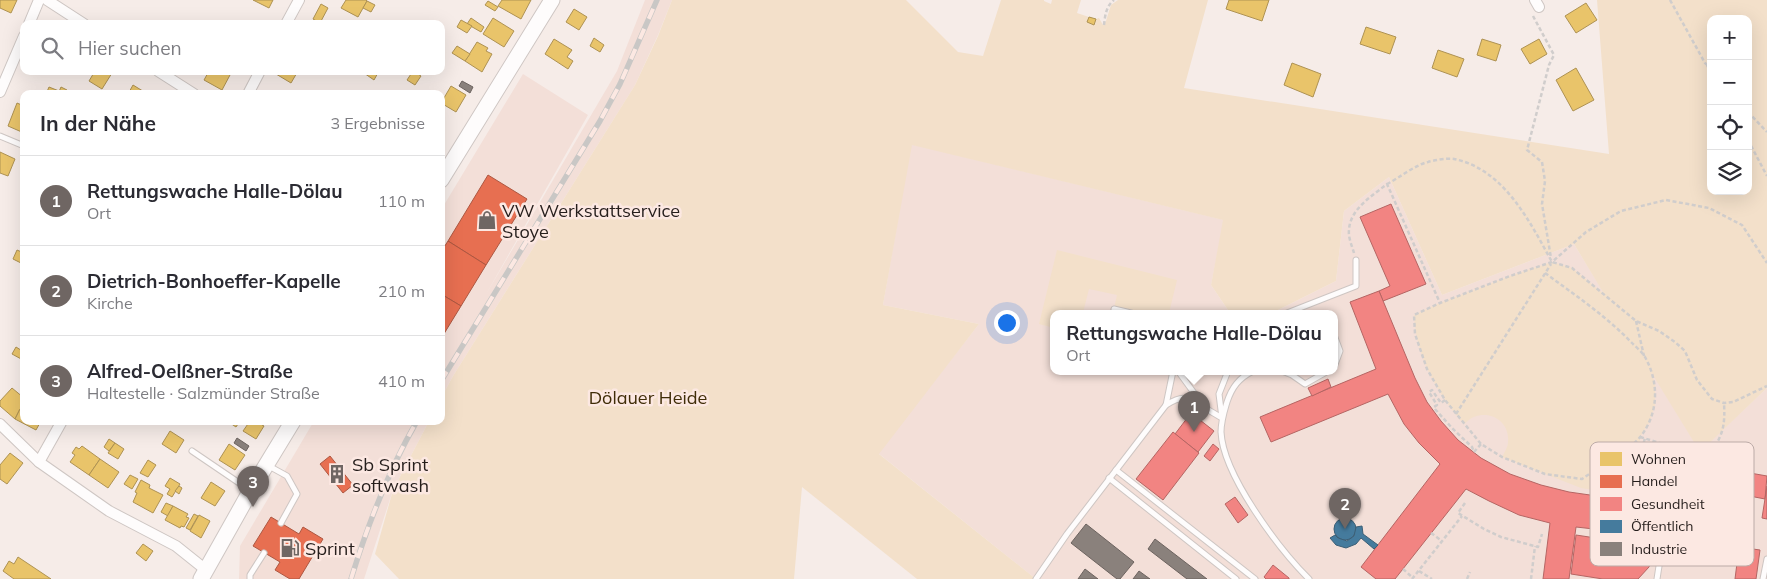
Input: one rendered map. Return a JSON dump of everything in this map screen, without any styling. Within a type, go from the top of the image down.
[{"type":"main road","points":[[445,174],[552,0]]},
{"type":"main road","points":[[207,576],[251,490],[291,425]]},
{"type":"street","points":[[31,20],[39,0]]},
{"type":"street","points":[[47,0],[78,20]]},
{"type":"street","points":[[288,20],[300,0]]},
{"type":"street","points":[[0,92],[4,71],[20,43]]},
{"type":"street","points":[[164,75],[188,90]]},
{"type":"street","points":[[250,90],[258,75]]},
{"type":"street","points":[[0,424],[40,462],[109,511],[176,546],[207,576]]},
{"type":"street","points":[[40,462],[60,425]]},
{"type":"lane","points":[[0,136],[20,144]]},
{"type":"lane","points":[[1295,310],[1356,286],[1356,260]]},
{"type":"lane","points":[[1114,309],[1118,310]]},
{"type":"lane","points":[[1166,405],[1172,375]]},
{"type":"lane","points":[[1181,375],[1205,408]]},
{"type":"lane","points":[[1226,375],[1218,394],[1222,418],[1222,441],[1237,479],[1279,544],[1309,579]]},
{"type":"lane","points":[[1222,418],[1230,394],[1236,383],[1245,375]]},
{"type":"lane","points":[[1292,375],[1304,384],[1321,375]]},
{"type":"lane","points":[[1036,579],[1067,534],[1166,405],[1185,397],[1222,418]]},
{"type":"lane","points":[[192,451],[251,490]]},
{"type":"lane","points":[[267,465],[287,476],[297,494],[281,523]]},
{"type":"lane","points":[[1116,470],[1254,578]]},
{"type":"lane","points":[[1109,478],[1236,579]]},
{"type":"lane","points":[[250,579],[250,575],[264,553]]},
{"type":"lane","points":[[1763,579],[1767,559]]},
{"type":"lane","points":[[1657,579],[1659,566]]},
{"type":"path","points":[[1104,25],[1107,8],[1114,0]]},
{"type":"path","points":[[1670,0],[1707,66]]},
{"type":"path","points":[[1537,4],[1531,12],[1554,55],[1547,74],[1527,150],[1542,162],[1545,181],[1542,204],[1552,262]]},
{"type":"path","points":[[1752,116],[1767,132]]},
{"type":"path","points":[[1752,148],[1767,176]]},
{"type":"path","points":[[1356,260],[1348,230],[1352,217],[1362,204],[1387,184],[1426,162],[1453,159],[1481,169],[1504,188],[1530,222],[1552,262]]},
{"type":"path","points":[[1387,184],[1440,303]]},
{"type":"path","points":[[1456,414],[1552,262],[1586,232],[1620,211],[1666,200],[1709,208],[1742,225],[1767,263]]},
{"type":"path","points":[[1590,473],[1582,478],[1545,474],[1502,457],[1481,444],[1445,400],[1427,369],[1415,334],[1414,316],[1440,303],[1552,262],[1572,268],[1636,321],[1659,331],[1675,342],[1685,352],[1697,380],[1712,400],[1724,403],[1732,402],[1767,386]]},
{"type":"path","points":[[1545,273],[1621,331],[1644,356]]},
{"type":"path","points":[[1634,442],[1649,423],[1655,405],[1655,383],[1644,356],[1636,321]]},
{"type":"path","points":[[1445,400],[1441,403],[1432,390],[1429,392],[1437,405],[1434,406],[1436,409],[1472,447],[1474,452],[1481,444]]},
{"type":"path","points":[[1718,442],[1725,421],[1724,403]]},
{"type":"path","points":[[1640,437],[1658,442]]},
{"type":"path","points":[[1643,442],[1644,438]]},
{"type":"path","points":[[1465,503],[1458,513],[1484,530],[1501,537],[1538,547],[1542,534]]},
{"type":"path","points":[[1403,569],[1413,578],[1462,516]]},
{"type":"path","points":[[1431,533],[1442,541]]},
{"type":"path","points":[[1531,579],[1535,546]]},
{"type":"path","points":[[1419,571],[1432,579]]},
{"type":"path","points":[[1467,579],[1470,572]]},
{"type":"shaded area","points":[[645,0],[672,0],[635,85],[445,391],[445,203],[523,74],[588,115],[485,296],[617,71]]},
{"type":"shaded area","points":[[911,144],[1224,220],[1211,285],[1228,310],[1050,310],[1050,375],[1338,375],[1338,310],[1278,310],[1336,281],[1344,211],[1389,177],[1442,295],[1574,244],[1695,442],[1590,442],[1590,566],[1754,566],[1754,442],[1710,442],[1767,388],[1767,579],[1036,579],[878,453],[979,324],[883,305]]},
{"type":"shaded area","points":[[312,425],[427,425],[393,490],[364,579],[239,579],[240,546]]},
{"type":"green space","name":"Dölauer Heide","points":[[672,0],[906,0],[958,52],[983,56],[1001,0],[1044,0],[1051,4],[1052,0],[1081,0],[1077,13],[1089,17],[1087,22],[1094,25],[1096,19],[1099,18],[1103,25],[1111,5],[1118,0],[1208,0],[1184,88],[1609,154],[1597,0],[1767,0],[1767,388],[1710,442],[1694,442],[1651,372],[1655,383],[1655,405],[1649,423],[1640,437],[1640,442],[1590,442],[1590,489],[1581,488],[1502,457],[1507,446],[1508,435],[1503,424],[1493,417],[1481,415],[1464,424],[1445,400],[1430,374],[1419,345],[1414,315],[1510,276],[1552,262],[1572,268],[1604,294],[1574,244],[1442,295],[1389,177],[1344,211],[1336,281],[1278,310],[1228,310],[1211,285],[1223,220],[912,145],[883,305],[979,324],[879,454],[1036,579],[917,579],[802,487],[794,579],[399,579],[375,554],[393,490],[427,425],[445,425],[445,391],[635,85],[658,36]]},
{"type":"green space","points":[[1057,250],[1177,280],[1170,310],[1114,310],[1117,295],[1089,289],[1084,310],[1050,310],[1050,327],[1039,324]]},
{"type":"building: Wohnen","points":[[0,0],[17,0],[11,13],[0,8]]},
{"type":"building: Wohnen","points":[[253,0],[273,0],[269,8]]},
{"type":"building: Wohnen","points":[[346,0],[367,1],[358,17],[341,8]]},
{"type":"building: Wohnen","points":[[502,0],[531,0],[521,19],[498,6]]},
{"type":"building: Wohnen","points":[[1229,0],[1269,0],[1262,21],[1226,9]]},
{"type":"building: Wohnen","points":[[367,1],[375,5],[371,12],[363,8]]},
{"type":"building: Wohnen","points":[[488,1],[498,7],[495,11],[485,5]]},
{"type":"building: Wohnen","points":[[1586,3],[1597,20],[1576,33],[1565,16]]},
{"type":"building: Wohnen","points":[[321,4],[328,8],[322,20],[313,19]]},
{"type":"building: Wohnen","points":[[574,9],[587,17],[579,30],[566,22]]},
{"type":"building: Wohnen","points":[[1089,17],[1096,19],[1094,25],[1087,22]]},
{"type":"building: Wohnen","points":[[471,18],[484,27],[481,32],[467,24]]},
{"type":"building: Wohnen","points":[[493,18],[514,31],[504,47],[483,34]]},
{"type":"building: Wohnen","points":[[461,20],[472,26],[467,33],[457,27]]},
{"type":"building: Wohnen","points":[[1366,27],[1396,37],[1390,54],[1360,44]]},
{"type":"building: Wohnen","points":[[594,38],[604,45],[600,52],[590,46]]},
{"type":"building: Wohnen","points":[[554,39],[572,50],[567,57],[573,61],[568,69],[545,54]]},
{"type":"building: Wohnen","points":[[1482,39],[1501,45],[1496,61],[1477,55]]},
{"type":"building: Wohnen","points":[[1539,39],[1547,54],[1530,64],[1521,49]]},
{"type":"building: Wohnen","points":[[477,42],[488,48],[486,51],[492,54],[482,72],[465,61]]},
{"type":"building: Wohnen","points":[[457,46],[470,54],[465,61],[452,53]]},
{"type":"building: Wohnen","points":[[1438,50],[1464,59],[1457,77],[1432,68]]},
{"type":"building: Wohnen","points":[[1292,63],[1321,74],[1313,97],[1284,85]]},
{"type":"building: Wohnen","points":[[1576,68],[1594,100],[1573,111],[1556,80]]},
{"type":"building: Wohnen","points":[[93,75],[111,75],[102,89],[89,81]]},
{"type":"building: Wohnen","points":[[207,75],[230,75],[222,90],[204,80]]},
{"type":"building: Wohnen","points":[[278,75],[296,75],[291,83]]},
{"type":"building: Wohnen","points":[[367,75],[377,75],[374,80]]},
{"type":"building: Wohnen","points":[[410,75],[421,76],[415,85],[407,80]]},
{"type":"building: Wohnen","points":[[133,85],[141,90],[130,90]]},
{"type":"building: Wohnen","points":[[451,86],[466,95],[456,112],[445,105],[445,96]]},
{"type":"building: Wohnen","points":[[17,103],[20,104],[20,131],[8,126]]},
{"type":"building: Wohnen","points":[[0,152],[15,159],[8,176],[0,173]]},
{"type":"building: Wohnen","points":[[17,250],[20,251],[20,262],[13,259]]},
{"type":"building: Wohnen","points":[[16,347],[20,350],[20,358],[12,354]]},
{"type":"building: Wohnen","points":[[12,388],[20,395],[20,409],[15,419],[0,406],[0,401]]},
{"type":"building: Wohnen","points":[[20,409],[20,422],[15,419]]},
{"type":"building: Wohnen","points":[[26,425],[39,425],[36,430]]},
{"type":"building: Wohnen","points":[[247,425],[264,426],[256,439],[243,431]]},
{"type":"building: Wohnen","points":[[170,431],[184,440],[176,453],[162,444]]},
{"type":"building: Wohnen","points":[[109,439],[115,443],[109,451],[104,447]]},
{"type":"building: Wohnen","points":[[115,443],[124,449],[118,459],[108,453]]},
{"type":"building: Wohnen","points":[[229,444],[245,455],[235,470],[219,460]]},
{"type":"building: Wohnen","points":[[82,446],[100,459],[89,475],[70,462],[75,455],[72,453],[76,447],[79,449]]},
{"type":"building: Wohnen","points":[[10,453],[23,463],[7,484],[0,479],[0,465]]},
{"type":"building: Wohnen","points":[[100,459],[119,472],[108,488],[89,475]]},
{"type":"building: Wohnen","points":[[148,460],[156,465],[148,477],[140,473]]},
{"type":"building: Wohnen","points":[[130,475],[138,479],[132,489],[124,484]]},
{"type":"building: Wohnen","points":[[170,478],[180,484],[172,497],[167,494],[170,489],[165,486]]},
{"type":"building: Wohnen","points":[[141,480],[150,485],[149,488],[163,495],[153,513],[133,502],[137,493],[135,492]]},
{"type":"building: Wohnen","points":[[211,482],[225,491],[215,506],[201,498]]},
{"type":"building: Wohnen","points":[[179,486],[182,488],[179,494],[175,491]]},
{"type":"building: Wohnen","points":[[166,503],[173,506],[168,516],[161,512]]},
{"type":"building: Wohnen","points":[[173,506],[188,514],[186,517],[189,518],[184,527],[181,526],[180,528],[165,520]]},
{"type":"building: Wohnen","points":[[194,514],[198,516],[190,530],[186,528]]},
{"type":"building: Wohnen","points":[[199,515],[210,521],[201,538],[190,531]]},
{"type":"building: Wohnen","points":[[143,544],[153,551],[146,561],[136,553]]},
{"type":"building: Wohnen","points":[[18,557],[51,579],[14,579],[3,571],[9,561],[14,564]]},
{"type":"building: Handel","name":"VW Werkstattservice Stoye","points":[[488,175],[527,199],[486,265],[448,241]]},
{"type":"building: Handel","points":[[448,241],[486,265],[461,306],[445,296],[445,246]]},
{"type":"building: Handel","points":[[445,296],[461,306],[445,332]]},
{"type":"building: Handel","name":"Sb Sprint softwash","points":[[330,456],[353,485],[343,493],[320,464]]},
{"type":"building: Handel","points":[[271,517],[299,534],[303,527],[323,539],[299,579],[290,579],[275,570],[280,562],[253,546]]},
{"type":"building: Gesundheit","points":[[1391,204],[1426,284],[1383,301],[1379,291],[1390,286],[1360,217]]},
{"type":"building: Gesundheit","points":[[1379,291],[1427,402],[1458,440],[1481,458],[1510,474],[1541,485],[1590,495],[1590,529],[1576,527],[1569,579],[1543,579],[1550,523],[1519,515],[1466,489],[1395,579],[1376,579],[1361,567],[1440,464],[1419,443],[1404,424],[1388,394],[1271,442],[1260,417],[1376,369],[1350,302]]},
{"type":"building: Gesundheit","points":[[1328,379],[1331,387],[1312,396],[1308,388]]},
{"type":"building: Gesundheit","points":[[1191,413],[1214,431],[1198,452],[1175,434]]},
{"type":"building: Gesundheit","points":[[1173,432],[1199,453],[1163,500],[1136,479]]},
{"type":"building: Gesundheit","points":[[1213,444],[1219,449],[1210,461],[1204,456]]},
{"type":"building: Gesundheit","points":[[1754,474],[1767,476],[1765,499],[1754,497]]},
{"type":"building: Gesundheit","points":[[1767,486],[1767,519],[1762,518]]},
{"type":"building: Gesundheit","points":[[1235,497],[1248,515],[1238,523],[1225,504]]},
{"type":"building: Gesundheit","points":[[1576,535],[1590,537],[1590,566],[1649,566],[1638,579],[1603,579],[1571,574]]},
{"type":"building: Gesundheit","points":[[1754,549],[1760,550],[1756,579],[1735,579],[1737,566],[1754,566]]},
{"type":"building: Gesundheit","points":[[1273,565],[1289,579],[1266,579],[1264,577]]},
{"type":"building: Öffentlich","points":[[1345,518],[1353,521],[1356,529],[1353,537],[1345,540],[1337,537],[1334,529],[1337,521]]},
{"type":"building: Öffentlich","points":[[1362,526],[1363,534],[1378,545],[1374,549],[1361,538],[1356,544],[1346,548],[1336,545],[1330,538],[1335,535],[1347,541],[1354,536],[1356,527]]},
{"type":"building: Industrie","points":[[462,81],[473,87],[470,93],[459,86]]},
{"type":"building: Industrie","points":[[237,438],[249,446],[246,451],[234,443]]},
{"type":"building: Industrie","points":[[1086,524],[1134,562],[1120,579],[1117,579],[1071,543]]},
{"type":"building: Industrie","points":[[1155,539],[1207,579],[1187,579],[1148,549]]},
{"type":"building: Industrie","points":[[1085,569],[1098,579],[1078,579]]},
{"type":"building: Industrie","points":[[1139,571],[1150,579],[1133,579]]},
{"type":"railway","points":[[445,374],[600,121],[620,84],[657,0]]},
{"type":"railway","points":[[351,579],[379,498],[415,425]]},
{"type":"place","name":"VW Werkstattservice Stoye","points":[[487,220]]},
{"type":"place","name":"Rettungswache Halle-Dölau","points":[[1194,432]]},
{"type":"place","name":"Sb Sprint softwash","points":[[337,474]]},
{"type":"place","name":"Alfred-Oelßner-Straße","points":[[253,507]]},
{"type":"place","name":"Dietrich-Bonhoeffer-Kapelle","points":[[1345,529]]},
{"type":"place","name":"Sprint","points":[[290,548]]}]
